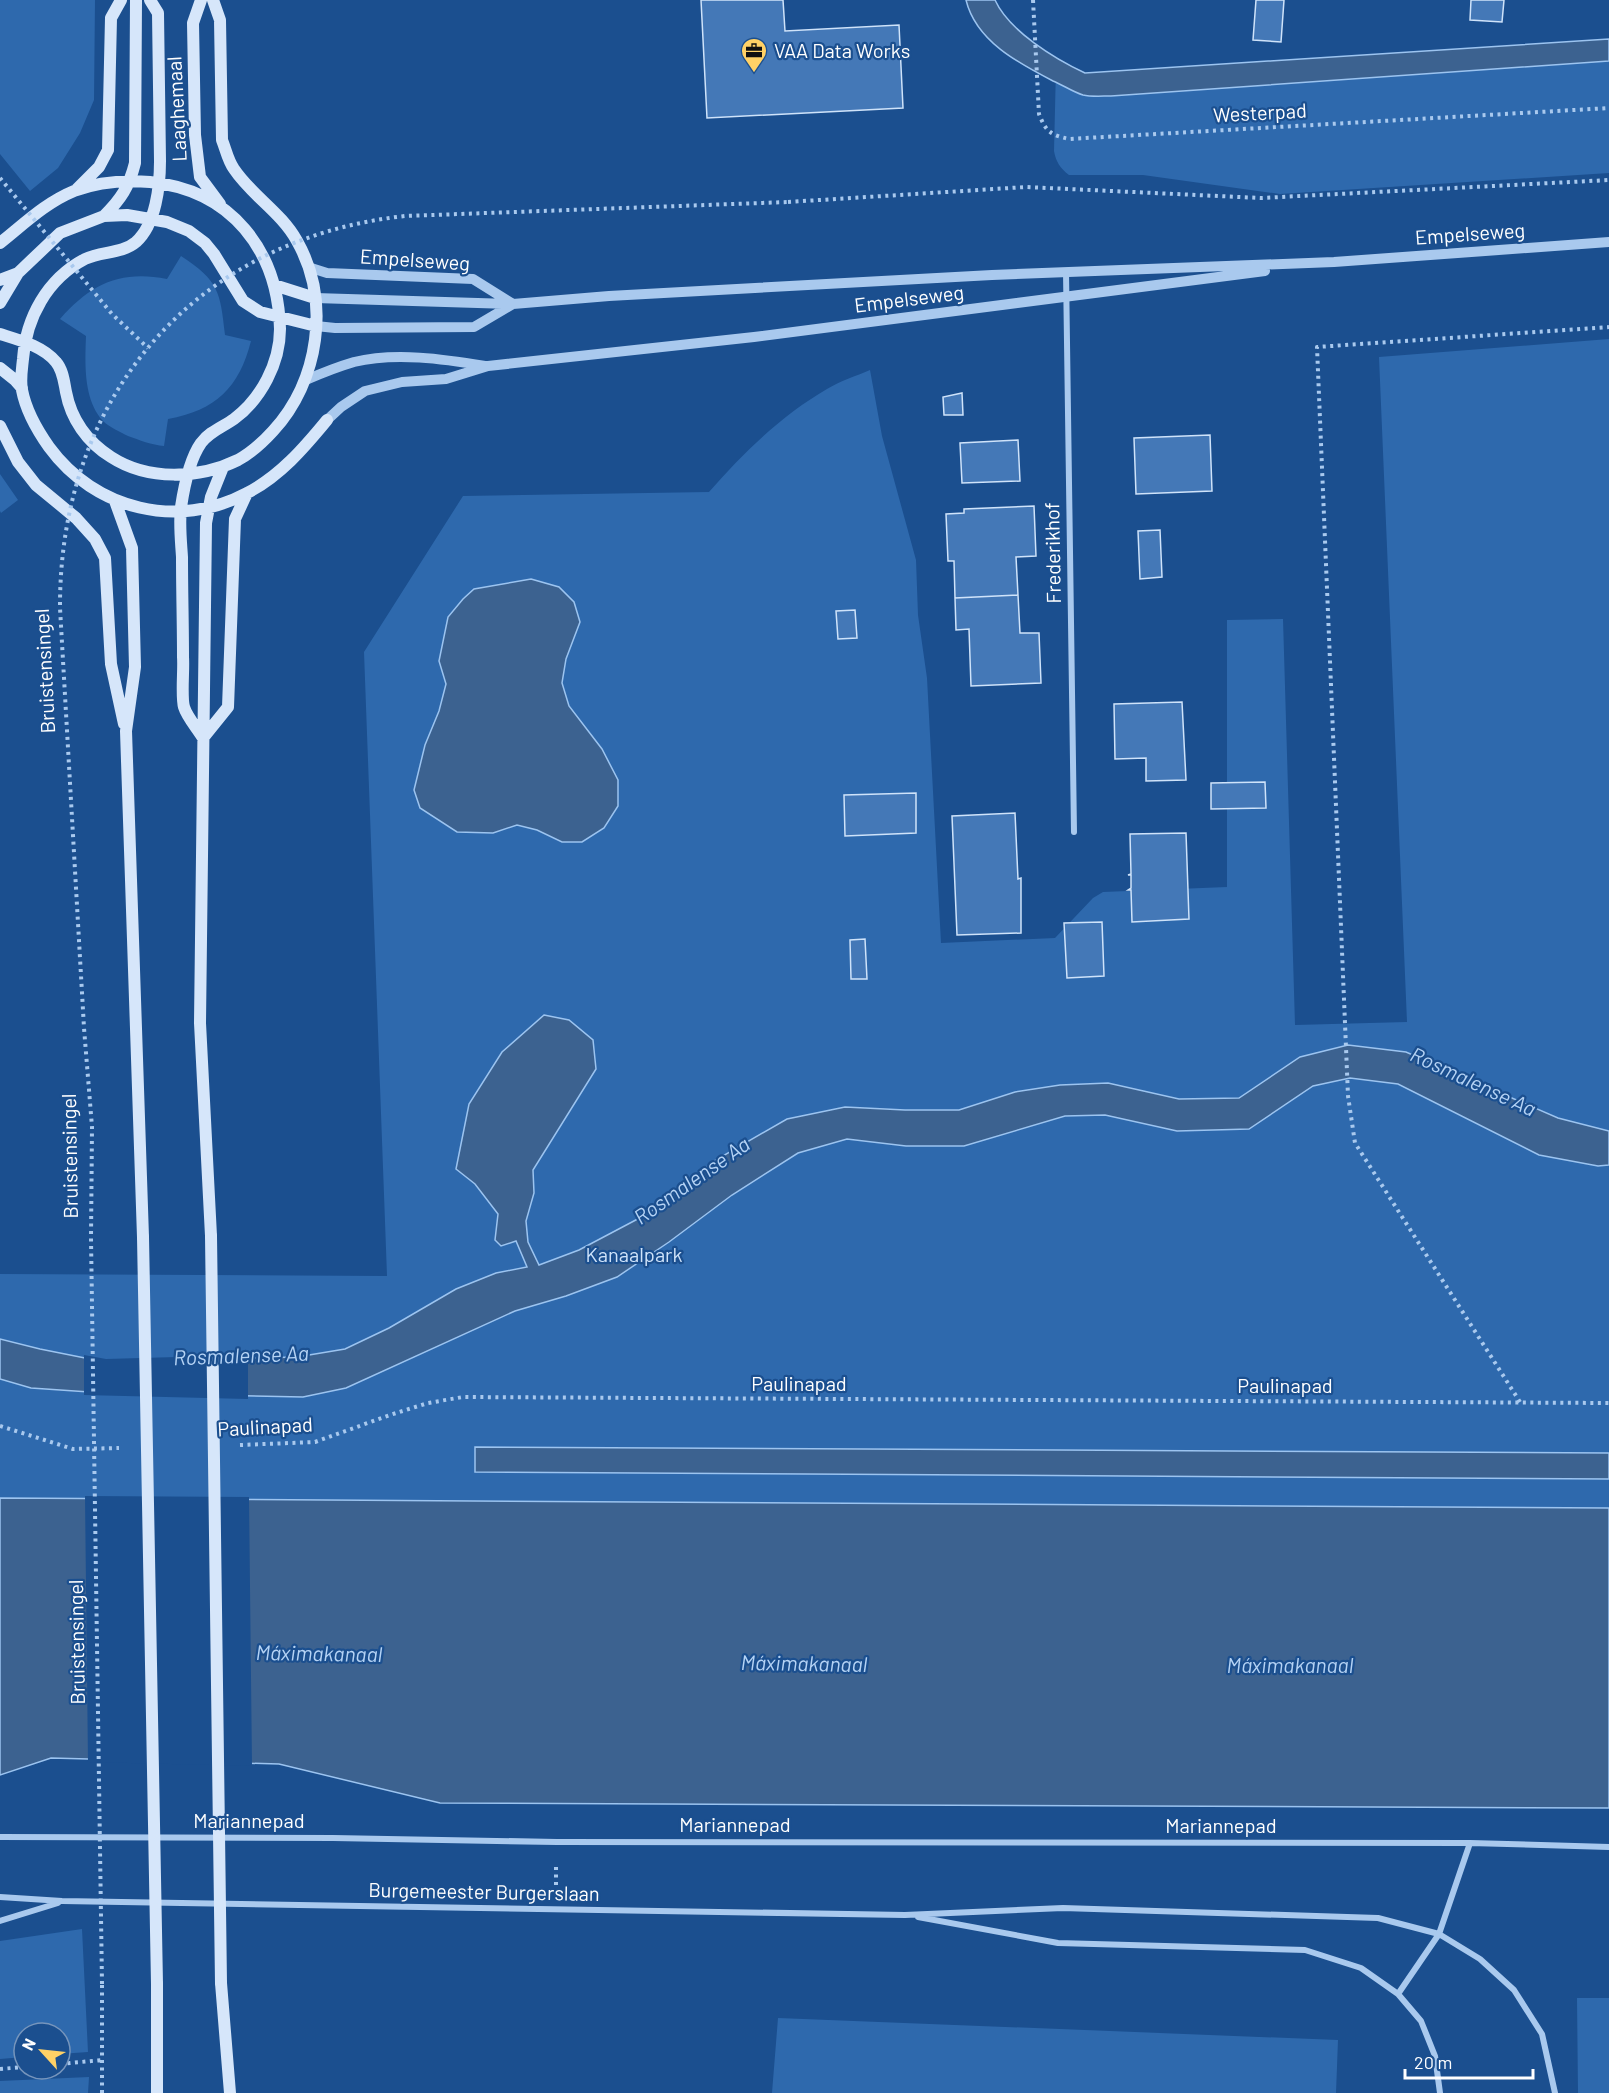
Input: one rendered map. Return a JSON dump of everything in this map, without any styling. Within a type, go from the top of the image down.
[{"type":"main road","points":[[75,191],[99,167],[108,150],[111,18],[121,0]]},
{"type":"main road","name":"Laaghemaal","points":[[130,181],[135,163],[136,0]]},
{"type":"main road","name":"Laaghemaal","points":[[22,388],[28,327],[36,307],[52,285],[85,259],[102,253],[118,251],[136,242],[150,219],[160,183],[158,13],[150,0]]},
{"type":"main road","name":"Laaghemaal","points":[[201,0],[193,23],[195,135],[200,177],[224,209]]},
{"type":"main road","points":[[0,334],[44,351],[57,363],[63,376],[72,414],[81,429],[95,445],[112,458],[134,468],[188,474],[222,467],[243,458],[263,442],[281,423],[295,402],[306,380],[315,345],[315,298],[308,267],[289,227],[247,186],[234,169],[222,140],[220,20],[213,0]]},
{"type":"main road","points":[[104,216],[120,200],[130,181]]},
{"type":"main road","points":[[0,243],[36,213],[75,191],[102,184],[130,181],[160,183],[194,192],[224,209],[250,235],[261,251],[274,285],[280,330],[276,360],[253,402],[234,419],[210,433],[200,444],[188,474],[181,511],[184,706],[203,738]]},
{"type":"main road","points":[[0,303],[18,273],[60,233],[104,216],[127,215],[177,226],[205,243],[243,301],[260,312],[316,326]]},
{"type":"main road","points":[[0,280],[18,273]]},
{"type":"main road","points":[[274,285],[315,298]]},
{"type":"main road","points":[[0,368],[22,388],[30,416],[40,435],[66,468],[115,501],[138,508],[181,511],[208,507],[248,493],[297,456],[327,420]]},
{"type":"main road","points":[[0,426],[18,462],[36,485],[76,518],[95,539],[105,558],[111,664],[126,731]]},
{"type":"main road","points":[[222,467],[210,497],[206,523],[200,1023],[211,1236],[221,1983],[230,2093]]},
{"type":"main road","points":[[203,738],[228,707],[235,519],[248,493]]},
{"type":"main road","points":[[115,501],[132,548],[135,667],[126,731],[143,1237],[157,2093]]},
{"type":"street","name":"Empelseweg","points":[[315,298],[513,304],[609,296],[1066,272],[1334,262],[1609,242]]},
{"type":"street","name":"Empelseweg","points":[[327,420],[341,407],[365,391],[402,382],[446,379],[488,366],[766,335],[1334,262]]},
{"type":"street","name":"Empelseweg","points":[[308,267],[327,273],[473,279],[513,304]]},
{"type":"street","name":"Frederikhof","points":[[1066,272],[1074,832]]},
{"type":"street","name":"Empelseweg","points":[[316,326],[335,328],[474,327],[513,304]]},
{"type":"street","name":"Empelseweg","points":[[306,380],[356,362],[390,358],[438,358],[488,366]]},
{"type":"street","name":"Mariannepad","points":[[0,1837],[321,1838],[557,1842],[1470,1843],[1609,1847]]},
{"type":"street","points":[[1398,1994],[1439,1934],[1470,1843]]},
{"type":"street","name":"Burgemeester Burgerslaan","points":[[0,1897],[62,1901],[906,1915]]},
{"type":"street","name":"Burgemeester Burgerslaan","points":[[0,1921],[62,1901]]},
{"type":"street","points":[[906,1915],[1063,1908],[1378,1918],[1439,1934],[1480,1959],[1514,1990],[1542,2034],[1555,2093]]},
{"type":"street","points":[[906,1915],[1058,1943],[1305,1950],[1361,1968],[1398,1994],[1421,2021],[1435,2056],[1440,2093]]},
{"type":"path","name":"Westerpad","points":[[1033,0],[1040,114],[1045,128],[1056,136],[1069,139],[1609,108]]},
{"type":"path","points":[[0,178],[111,314],[148,348]]},
{"type":"path","name":"Bruistensingel","points":[[102,2093],[91,1238],[92,1127],[84,1028],[60,578],[71,501],[85,456],[112,400],[148,348],[192,304],[242,267],[284,246],[343,226],[405,216],[788,202],[1026,187],[1261,198],[1609,180]]},
{"type":"path","points":[[1520,1402],[1355,1143],[1348,1096],[1317,347],[1609,327]]},
{"type":"path","name":"Paulinapad","points":[[234,1445],[315,1442],[428,1403],[463,1397],[1609,1403]]},
{"type":"path","points":[[0,1426],[73,1449],[130,1448]]},
{"type":"path","points":[[555,1910],[557,1842]]},
{"type":"path","points":[[72,2063],[102,2061]]},
{"type":"green space","points":[[0,0],[95,0],[94,100],[80,133],[58,168],[30,191],[0,154]]},
{"type":"green space","points":[[1609,49],[1609,173],[1280,194],[1143,175],[1069,175],[1059,164],[1054,151],[1056,67],[1064,78]]},
{"type":"green space","points":[[181,256],[203,273],[215,288],[219,297],[225,335],[251,341],[240,372],[223,394],[200,410],[168,419],[164,446],[128,436],[103,421],[96,412],[89,392],[86,336],[60,319],[83,297],[108,282],[135,277],[167,279]]},
{"type":"green space","name":"Kanaalpark","points":[[1609,339],[1609,1508],[0,1498],[0,1274],[387,1276],[364,652],[463,496],[709,492],[749,449],[794,411],[832,386],[870,370],[882,436],[916,560],[918,615],[927,678],[941,943],[1055,938],[1093,898],[1103,892],[1227,887],[1227,620],[1283,619],[1295,1025],[1407,1022],[1379,357]]},
{"type":"green space","points":[[0,474],[18,500],[1,513],[0,511]]},
{"type":"green space","points":[[82,1929],[88,2052],[72,2053],[72,2021],[12,2021],[12,2058],[0,2059],[0,1941]]},
{"type":"green space","points":[[1577,1998],[1609,1998],[1609,2093],[1578,2093]]},
{"type":"green space","points":[[778,2018],[1338,2040],[1336,2093],[772,2093]]},
{"type":"green space","points":[[89,2077],[88,2093],[0,2093],[0,2081],[72,2081],[72,2078]]},
{"type":"water","points":[[966,0],[995,0],[1011,23],[1034,43],[1085,73],[1609,39],[1609,61],[1089,96],[1040,74],[1000,49],[979,27],[971,15]]},
{"type":"water","points":[[531,579],[559,587],[574,602],[580,622],[566,659],[562,683],[569,706],[602,749],[618,780],[618,806],[604,828],[582,842],[562,842],[537,830],[517,825],[493,833],[457,832],[420,808],[414,790],[425,745],[439,711],[446,684],[439,661],[448,617],[474,589]]},
{"type":"water","name":"Rosmalense Aa","points":[[544,1015],[569,1020],[593,1040],[596,1069],[533,1170],[534,1193],[526,1221],[528,1242],[539,1265],[579,1250],[649,1213],[714,1161],[787,1119],[845,1107],[959,1110],[1015,1092],[1060,1085],[1108,1083],[1179,1099],[1239,1098],[1300,1057],[1348,1045],[1406,1052],[1558,1118],[1609,1131],[1609,1165],[1598,1166],[1539,1155],[1398,1084],[1350,1078],[1313,1086],[1249,1129],[1177,1131],[1105,1115],[1065,1116],[964,1146],[906,1146],[847,1139],[798,1153],[732,1195],[617,1277],[566,1296],[515,1311],[346,1388],[303,1397],[104,1393],[31,1388],[0,1379],[0,1339],[105,1362],[297,1357],[345,1349],[389,1328],[456,1289],[496,1273],[527,1267],[516,1241],[501,1246],[495,1240],[498,1214],[475,1184],[456,1169],[469,1104],[502,1052]]},
{"type":"water","points":[[475,1447],[1609,1453],[1609,1479],[475,1472]]},
{"type":"water","name":"Máximakanaal","points":[[0,1498],[1609,1508],[1609,1808],[440,1803],[279,1764],[51,1758],[0,1775]]},
{"type":"pier","points":[[84,1355],[106,1359],[248,1355],[248,1399],[84,1395]]},
{"type":"pier","points":[[85,1496],[249,1497],[252,1766],[88,1762]]},
{"type":"building","points":[[701,0],[783,0],[785,31],[899,25],[903,108],[707,118]]},
{"type":"building","points":[[1256,0],[1284,0],[1281,42],[1253,40]]},
{"type":"building","points":[[1471,0],[1504,0],[1502,22],[1470,20]]},
{"type":"building","points":[[962,393],[963,415],[944,415],[943,397]]},
{"type":"building","points":[[1210,435],[1212,491],[1136,494],[1134,438]]},
{"type":"building","points":[[1018,440],[1020,481],[962,483],[960,443]]},
{"type":"building","points":[[1034,506],[1036,556],[1016,557],[1018,595],[955,598],[954,561],[948,561],[946,514],[964,513],[964,509]]},
{"type":"building","points":[[1160,530],[1162,577],[1140,579],[1138,531]]},
{"type":"building","points":[[1018,595],[1020,633],[1039,633],[1041,683],[971,686],[969,629],[956,630],[955,598]]},
{"type":"building","points":[[855,610],[857,638],[838,639],[836,611]]},
{"type":"building","points":[[1182,702],[1186,780],[1146,781],[1146,758],[1115,759],[1114,704]]},
{"type":"building","points":[[1265,782],[1266,808],[1211,809],[1211,783]]},
{"type":"building","points":[[916,793],[916,833],[845,836],[844,795]]},
{"type":"building","points":[[1015,813],[1018,879],[1021,878],[1021,933],[957,935],[952,816]]},
{"type":"building","points":[[1186,833],[1189,919],[1132,922],[1131,890],[1128,890],[1131,888],[1131,875],[1128,875],[1131,874],[1130,834]]},
{"type":"building","points":[[1102,922],[1104,976],[1067,978],[1064,923]]},
{"type":"building","points":[[865,939],[867,979],[851,979],[850,940]]},
{"type":"place","name":"VAA Data Works","points":[[754,74]]}]
